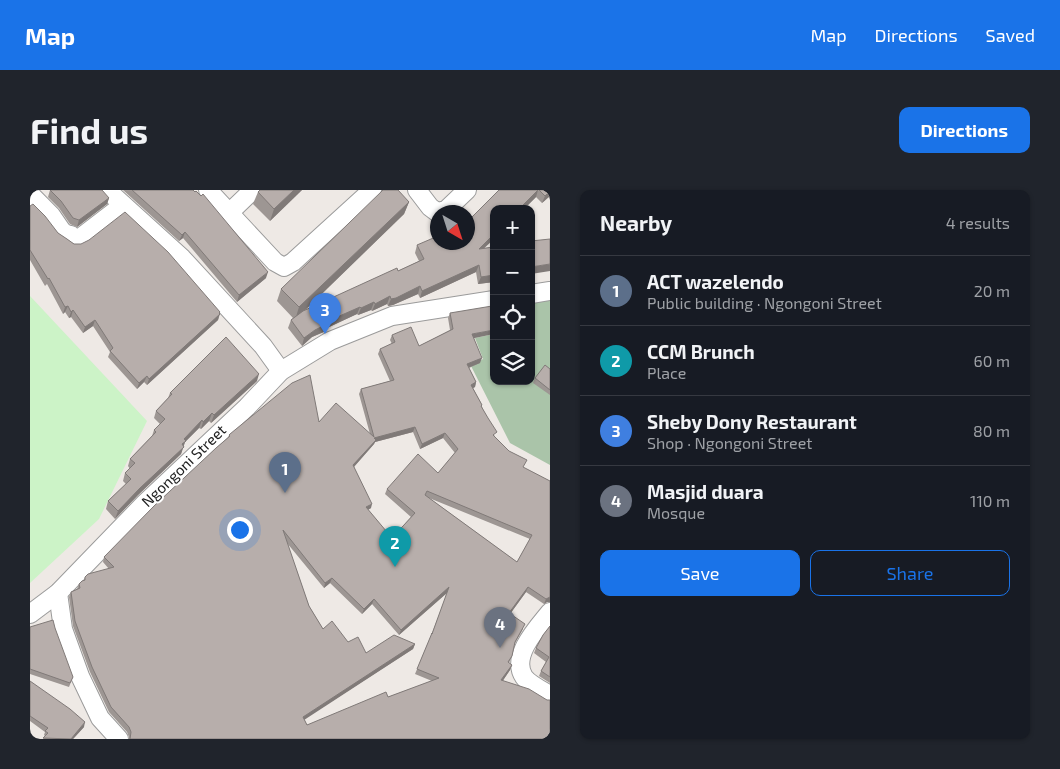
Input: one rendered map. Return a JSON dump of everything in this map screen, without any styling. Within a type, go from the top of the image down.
[{"type":"street","points":[[107,190],[182,258],[263,346],[281,371]]},
{"type":"street","points":[[208,190],[275,262],[284,267],[293,262],[372,190]]},
{"type":"street","points":[[229,213],[253,190]]},
{"type":"street","points":[[417,190],[430,207]]},
{"type":"street","points":[[451,205],[467,190]]},
{"type":"street","points":[[30,194],[51,215],[62,231],[75,240],[123,205]]},
{"type":"street","points":[[535,293],[550,291]]},
{"type":"street","name":"Ngongoni Street","points":[[30,614],[58,593],[145,503],[281,371],[330,341],[392,316],[490,301]]},
{"type":"street","points":[[58,593],[63,629],[80,676],[100,718],[118,739]]},
{"type":"street","points":[[550,612],[526,643],[521,656],[522,672],[525,678],[550,695]]},
{"type":"green space","points":[[30,296],[147,421],[99,519],[30,583]]},
{"type":"green space","points":[[550,300],[550,465],[510,443],[471,366],[483,359],[475,338],[490,335],[490,385],[535,385],[535,302]]},
{"type":"building","points":[[50,190],[102,190],[109,198],[79,220],[73,218],[61,201]]},
{"type":"building","points":[[132,190],[193,190],[201,196],[203,194],[268,272],[239,295],[185,232],[182,235]]},
{"type":"building","points":[[260,190],[294,190],[274,209],[258,192]]},
{"type":"building","points":[[383,190],[398,190],[409,202],[299,307],[281,289]]},
{"type":"building","points":[[499,190],[538,190],[523,205],[490,205],[490,238],[479,249],[490,248],[490,276],[481,277],[479,265],[422,291],[420,286],[396,298],[391,299],[390,296],[375,304],[374,302],[360,307],[328,321],[329,323],[304,338],[291,320],[303,311],[397,268],[398,271],[424,259],[417,245],[430,239],[430,250],[475,250],[475,214]]},
{"type":"building","points":[[539,190],[550,190],[550,191],[545,196]]},
{"type":"building","points":[[33,204],[58,233],[74,244],[81,244],[89,240],[125,212],[168,252],[220,314],[149,379],[147,376],[139,383],[110,351],[113,348],[95,320],[85,327],[73,310],[71,312],[68,306],[65,307],[49,278],[30,250],[30,206]]},
{"type":"building","points":[[550,239],[550,264],[535,266],[535,241]]},
{"type":"building","points":[[490,306],[490,331],[472,334],[482,358],[467,364],[476,382],[471,385],[497,432],[493,435],[509,451],[527,460],[523,467],[550,481],[550,597],[546,599],[528,587],[509,613],[525,624],[515,642],[512,656],[508,662],[512,665],[501,680],[529,689],[550,700],[550,739],[130,739],[131,732],[129,727],[111,707],[92,667],[75,621],[71,592],[80,588],[79,584],[85,580],[88,574],[114,567],[104,557],[154,506],[230,434],[292,383],[310,375],[319,422],[336,403],[374,437],[361,389],[394,380],[380,349],[395,342],[392,335],[411,327],[419,346],[453,329],[450,313]],"holes":[[[415,427],[422,444],[445,433],[458,449],[438,473],[418,454],[387,489],[415,513],[392,538],[366,507],[372,504],[353,465],[376,440],[374,438]],[[427,491],[532,535],[517,562],[425,495]],[[283,530],[325,583],[332,578],[364,609],[374,599],[401,630],[449,587],[417,669],[439,678],[388,697],[386,692],[307,725],[303,717],[415,644],[394,635],[366,653],[358,637],[348,642],[332,621],[323,629],[309,606]]]},
{"type":"building","points":[[226,337],[259,374],[214,415],[212,413],[203,422],[202,420],[184,439],[186,441],[182,444],[184,447],[118,511],[108,501],[131,479],[125,473],[135,463],[130,459],[156,432],[154,430],[165,419],[156,411],[172,394],[170,393]]},
{"type":"building","points":[[545,365],[550,369],[550,390],[535,378]]},
{"type":"building","points":[[53,620],[73,677],[70,683],[30,669],[30,627]]},
{"type":"building","points":[[550,626],[550,677],[541,671],[549,657],[536,648]]},
{"type":"building","points":[[30,681],[85,722],[71,739],[43,738],[48,733],[45,731],[48,728],[30,716]]},
{"type":"place","name":"Sheby Dony Restaurant","points":[[325,334]]},
{"type":"place","name":"ACT wazelendo","points":[[285,493]]},
{"type":"place","name":"CCM Brunch","points":[[395,567]]},
{"type":"place","name":"Masjid duara","points":[[500,648]]}]
